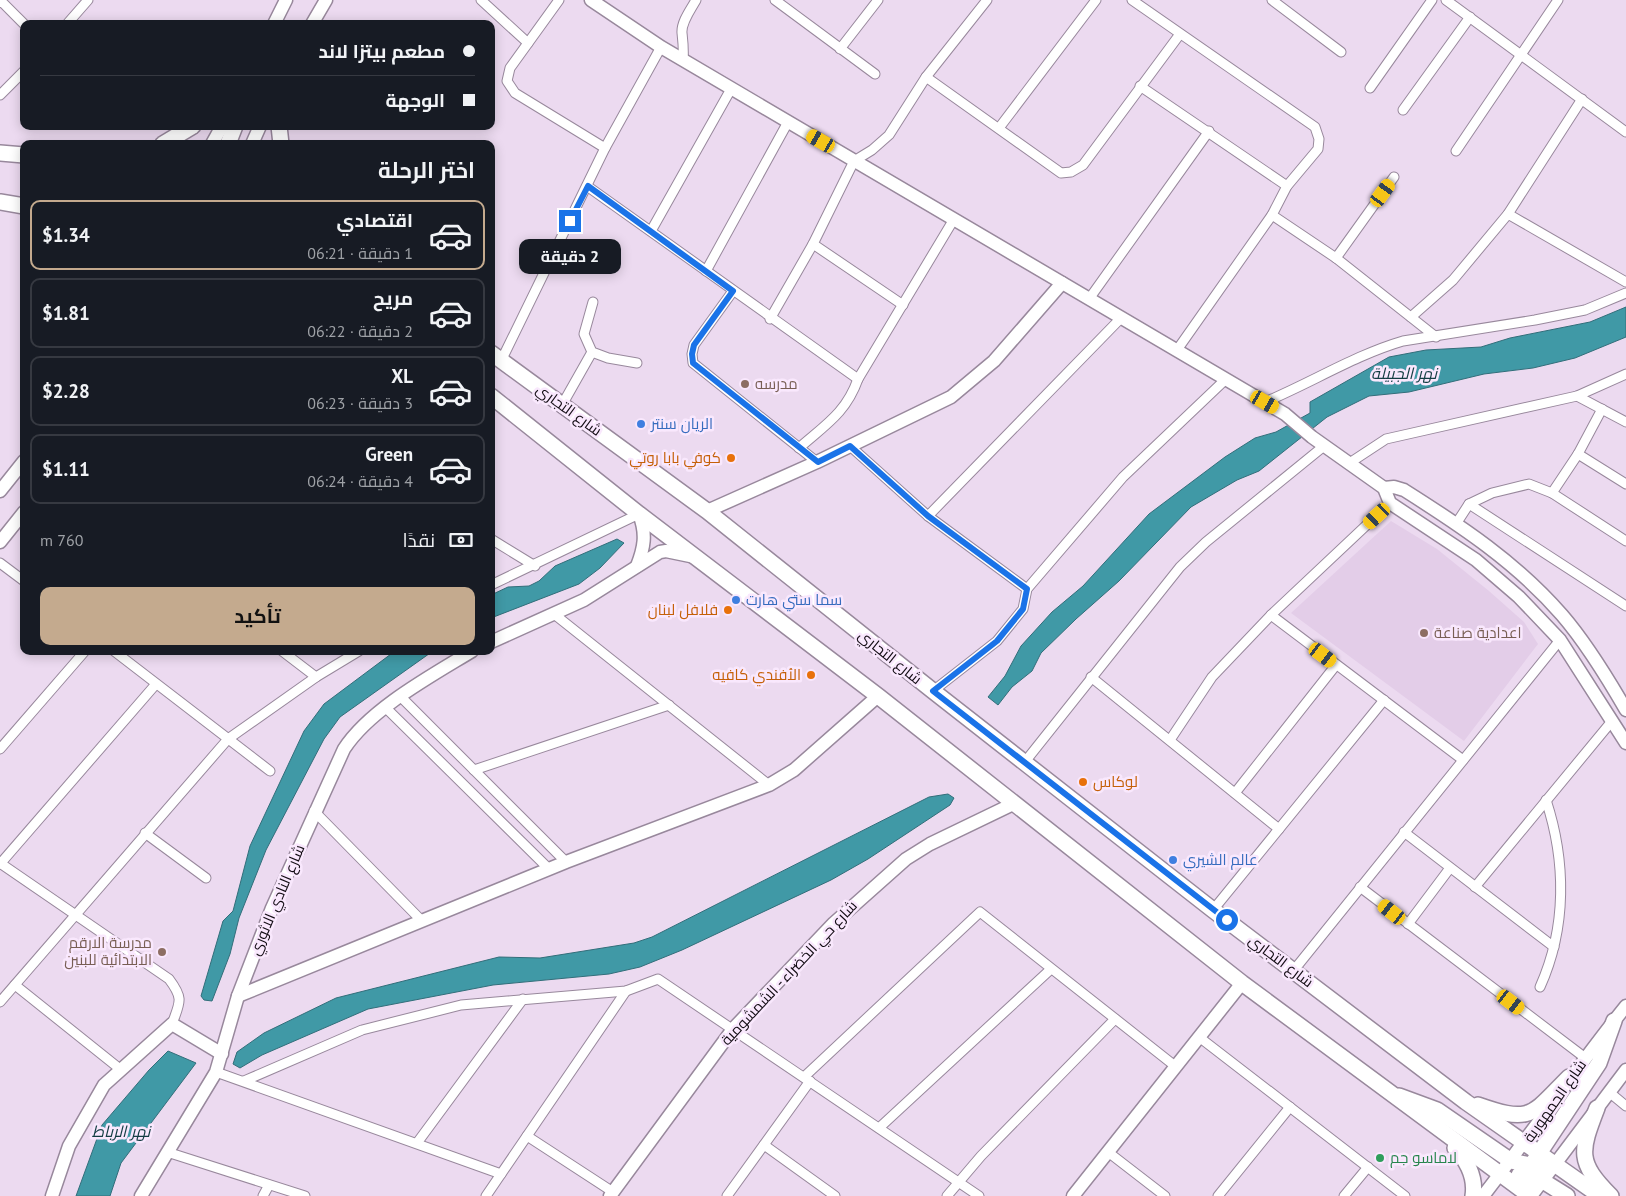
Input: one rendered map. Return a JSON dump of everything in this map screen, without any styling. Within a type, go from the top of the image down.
[{"type":"main road","points":[[170,140],[186,130]]},
{"type":"main road","points":[[0,154],[20,155]]},
{"type":"main road","points":[[4,202],[20,199]]},
{"type":"main road","points":[[4,202],[20,205]]},
{"type":"main road","name":"شارع التجاري","points":[[496,357],[707,510],[1024,763],[1213,910],[1524,1145]]},
{"type":"main road","points":[[495,399],[639,514],[1015,803],[1242,983],[1388,1093],[1500,1174],[1522,1172],[1556,1165],[1600,1196]]},
{"type":"main road","points":[[1522,1172],[1592,1074],[1604,1051],[1614,1020]]},
{"type":"main road","points":[[1462,1099],[1507,1115],[1522,1116],[1536,1110],[1569,1077]]},
{"type":"main road","points":[[1388,1093],[1411,1098],[1437,1110],[1522,1172],[1543,1181],[1567,1196]]},
{"type":"main road","points":[[1597,1108],[1586,1137],[1585,1159],[1592,1176],[1612,1196]]},
{"type":"main road","points":[[1426,1119],[1461,1154],[1468,1164],[1474,1183],[1473,1196]]},
{"type":"main road","points":[[1524,1145],[1522,1172],[1530,1196]]},
{"type":"street","points":[[0,0],[20,20]]},
{"type":"street","points":[[70,20],[88,0]]},
{"type":"street","points":[[276,20],[286,0]]},
{"type":"street","points":[[314,20],[326,0]]},
{"type":"street","points":[[481,0],[528,43]]},
{"type":"street","points":[[559,0],[510,68],[507,82],[515,93],[605,148]]},
{"type":"street","points":[[683,60],[684,43],[681,31],[696,0]]},
{"type":"street","points":[[840,49],[878,0]]},
{"type":"street","points":[[770,318],[812,244],[854,161],[872,150],[889,135],[926,77],[987,0]]},
{"type":"street","points":[[999,128],[1096,0]]},
{"type":"street","points":[[1132,0],[1314,127],[1319,139],[1318,149],[1286,186],[1272,215],[1178,350]]},
{"type":"street","points":[[1272,0],[1341,52]]},
{"type":"street","points":[[1370,88],[1432,0]]},
{"type":"street","points":[[1446,0],[1626,132]]},
{"type":"street","points":[[1456,151],[1558,0]]},
{"type":"street","points":[[780,1],[840,49],[875,74]]},
{"type":"street","points":[[597,2],[661,48],[1285,414],[1348,464],[1384,488],[1390,503],[1476,560],[1519,597],[1560,640],[1626,744]]},
{"type":"street","points":[[1403,110],[1470,17]]},
{"type":"street","points":[[926,77],[1061,173],[1071,172],[1083,165],[1180,34]]},
{"type":"street","points":[[496,357],[588,186],[605,148],[661,48]]},
{"type":"street","points":[[0,94],[20,75]]},
{"type":"street","points":[[1140,86],[1286,186]]},
{"type":"street","points":[[651,231],[731,88]]},
{"type":"street","points":[[1411,317],[1453,280],[1508,214],[1582,99]]},
{"type":"street","points":[[706,271],[788,122]]},
{"type":"street","points":[[1089,298],[1209,132]]},
{"type":"street","points":[[1336,258],[1394,177]]},
{"type":"street","points":[[588,186],[770,318],[858,379]]},
{"type":"street","points":[[1508,214],[1626,282]]},
{"type":"street","points":[[1272,215],[1336,258],[1436,336]]},
{"type":"street","points":[[800,448],[843,409],[851,397],[858,379],[954,220]]},
{"type":"street","points":[[812,244],[902,305]]},
{"type":"street","points":[[707,510],[818,462],[951,397],[994,361],[1062,283]]},
{"type":"street","points":[[733,291],[694,345],[693,363],[818,462]]},
{"type":"street","points":[[1265,402],[1300,388],[1383,347],[1403,341],[1585,310],[1626,293]]},
{"type":"street","points":[[592,352],[584,334],[593,302]]},
{"type":"street","points":[[928,516],[1121,318]]},
{"type":"street","points":[[592,352],[637,363]]},
{"type":"street","points":[[562,405],[592,352]]},
{"type":"street","points":[[1348,464],[1386,439],[1577,396],[1626,374]]},
{"type":"street","points":[[933,691],[997,641],[1023,609],[1027,589],[1123,476],[1226,379]]},
{"type":"street","points":[[1577,396],[1626,422]]},
{"type":"street","points":[[1552,493],[1578,454],[1602,409]]},
{"type":"street","points":[[850,446],[928,516],[1027,589]]},
{"type":"street","points":[[1024,763],[1156,595],[1193,554],[1324,446]]},
{"type":"street","points":[[1578,454],[1626,484]]},
{"type":"street","points":[[0,492],[20,466]]},
{"type":"street","points":[[1456,524],[1469,504],[1492,493],[1529,484],[1552,493],[1626,541]]},
{"type":"street","points":[[1384,488],[1394,487],[1404,490],[1456,524],[1512,565],[1561,614],[1588,648],[1626,710]]},
{"type":"street","points":[[1170,740],[1212,677],[1271,615],[1404,490]]},
{"type":"street","points":[[1469,504],[1626,606]]},
{"type":"street","points":[[495,583],[639,514],[644,529],[644,544],[636,566]]},
{"type":"street","points":[[0,542],[20,518]]},
{"type":"street","points":[[495,542],[534,566]]},
{"type":"street","points":[[495,640],[584,600],[654,554],[666,551],[698,558]]},
{"type":"street","points":[[0,563],[20,578]]},
{"type":"street","points":[[554,614],[769,785]]},
{"type":"street","points":[[1271,615],[1463,760]]},
{"type":"street","points":[[1294,970],[1560,640]]},
{"type":"street","points":[[0,749],[82,655]]},
{"type":"street","points":[[119,655],[270,771]]},
{"type":"street","points":[[287,655],[316,676]]},
{"type":"street","points":[[0,1002],[74,914],[228,738],[316,676],[352,655]]},
{"type":"street","name":"شارع النادي الاثوري","points":[[141,1196],[216,1072],[238,996],[272,908],[314,812],[354,734],[401,697],[466,655]]},
{"type":"street","points":[[1235,793],[1336,664]]},
{"type":"street","points":[[1092,677],[1279,829]]},
{"type":"street","points":[[52,1196],[69,1146],[104,1085],[172,1024],[179,1004],[179,992],[168,979],[0,864],[156,684]]},
{"type":"street","points":[[238,996],[566,862],[769,785],[794,770],[878,696]]},
{"type":"street","points":[[401,697],[566,862]]},
{"type":"street","points":[[1213,910],[1384,700]]},
{"type":"street","points":[[474,770],[669,705]]},
{"type":"street","points":[[386,708],[549,869]]},
{"type":"street","points":[[1475,887],[1612,721]]},
{"type":"street","points":[[1540,987],[1554,947],[1562,885],[1556,830],[1546,800]]},
{"type":"street","name":"شارع حي الخضراء - الشمشومية","points":[[611,1194],[732,1029],[834,923],[906,858],[930,844],[1015,803]]},
{"type":"street","points":[[314,812],[421,920]]},
{"type":"street","points":[[1404,832],[1554,947]]},
{"type":"street","points":[[145,833],[206,878]]},
{"type":"street","points":[[1408,924],[1450,868]]},
{"type":"street","points":[[1360,887],[1584,1057]]},
{"type":"street","points":[[727,1196],[764,1145],[807,1079],[980,912],[1176,1066]]},
{"type":"street","points":[[879,1128],[1051,969]]},
{"type":"street","points":[[244,1082],[362,1030],[461,1005],[626,991],[658,978],[979,1196]]},
{"type":"street","points":[[1073,1196],[1242,983]]},
{"type":"street","points":[[16,985],[120,1069]]},
{"type":"street","points":[[486,1196],[626,991]]},
{"type":"street","points":[[417,1143],[523,999]]},
{"type":"street","name":"شارع الجمهورية","points":[[1524,1145],[1569,1077],[1626,1006]]},
{"type":"street","points":[[947,1196],[980,1156],[1115,1019]]},
{"type":"street","points":[[172,1024],[222,1054]]},
{"type":"street","points":[[1199,1037],[1405,1196]]},
{"type":"street","points":[[1530,1196],[1556,1165],[1626,1070]]},
{"type":"street","points":[[216,1072],[502,1174]]},
{"type":"street","points":[[1609,1092],[1626,1106]]},
{"type":"street","points":[[1218,1196],[1290,1107]]},
{"type":"street","points":[[527,1136],[611,1194]]},
{"type":"street","points":[[764,1145],[835,1196]]},
{"type":"street","points":[[167,1152],[305,1196]]},
{"type":"street","points":[[1108,1152],[1165,1196]]},
{"type":"street","points":[[1344,1196],[1368,1167]]},
{"type":"street","points":[[1483,1196],[1500,1174]]},
{"type":"street","points":[[263,1196],[269,1185]]},
{"type":"shaded area","name":"اعدادية صناعة","points":[[1391,521],[1437,549],[1489,591],[1524,622],[1538,644],[1464,741],[1291,613]]},
{"type":"water","name":"نهر الجبيلة","points":[[1626,307],[1626,337],[1575,358],[1533,368],[1484,374],[1409,392],[1369,396],[1327,417],[1259,471],[1237,480],[1191,507],[1119,581],[1041,653],[1032,671],[1012,687],[998,705],[988,697],[1005,676],[1021,646],[1052,612],[1083,586],[1149,514],[1225,457],[1255,438],[1276,432],[1310,413],[1310,402],[1389,357],[1426,350],[1481,347],[1510,338],[1590,322]]},
{"type":"water","points":[[617,539],[624,543],[600,568],[579,584],[495,616],[495,593],[508,587],[529,586],[539,581],[555,566]]},
{"type":"water","points":[[390,655],[427,655],[340,717],[324,739],[266,850],[239,918],[230,954],[212,1001],[204,1000],[201,996],[223,921],[233,911],[250,846],[304,731],[324,704]]},
{"type":"water","points":[[948,794],[954,798],[950,805],[868,859],[831,880],[682,950],[640,967],[609,974],[493,985],[368,1009],[262,1055],[240,1068],[233,1064],[237,1052],[264,1033],[336,998],[499,957],[540,958],[634,943],[652,937],[929,797]]},
{"type":"water","name":"نهر الرباط","points":[[168,1051],[196,1063],[121,1163],[110,1196],[76,1196],[102,1125],[149,1070]]},
{"type":"place","name":"مدرسه","points":[[745,384]]},
{"type":"place","name":"الريان سنتر","points":[[641,424]]},
{"type":"place","name":"كوفي بابا روتي","points":[[731,458]]},
{"type":"place","name":"سما ستي هارت","points":[[736,600]]},
{"type":"place","name":"فلافل لبنان","points":[[728,610]]},
{"type":"place","name":"اعدادية صناعة","points":[[1424,633]]},
{"type":"place","name":"الأفندي كافيه","points":[[811,675]]},
{"type":"place","name":"لوكاس","points":[[1083,782]]},
{"type":"place","name":"عالم الشيري","points":[[1173,860]]},
{"type":"place","name":"مدرسة الارقم الابتدائية للبنين","points":[[162,952]]},
{"type":"place","name":"لاماسو جم","points":[[1380,1158]]},
{"type":"route","points":[[570,221],[588,186],[733,291],[694,345],[693,363],[818,462],[850,446],[928,516],[1027,589],[1023,609],[997,641],[933,691],[1227,920]]}]
